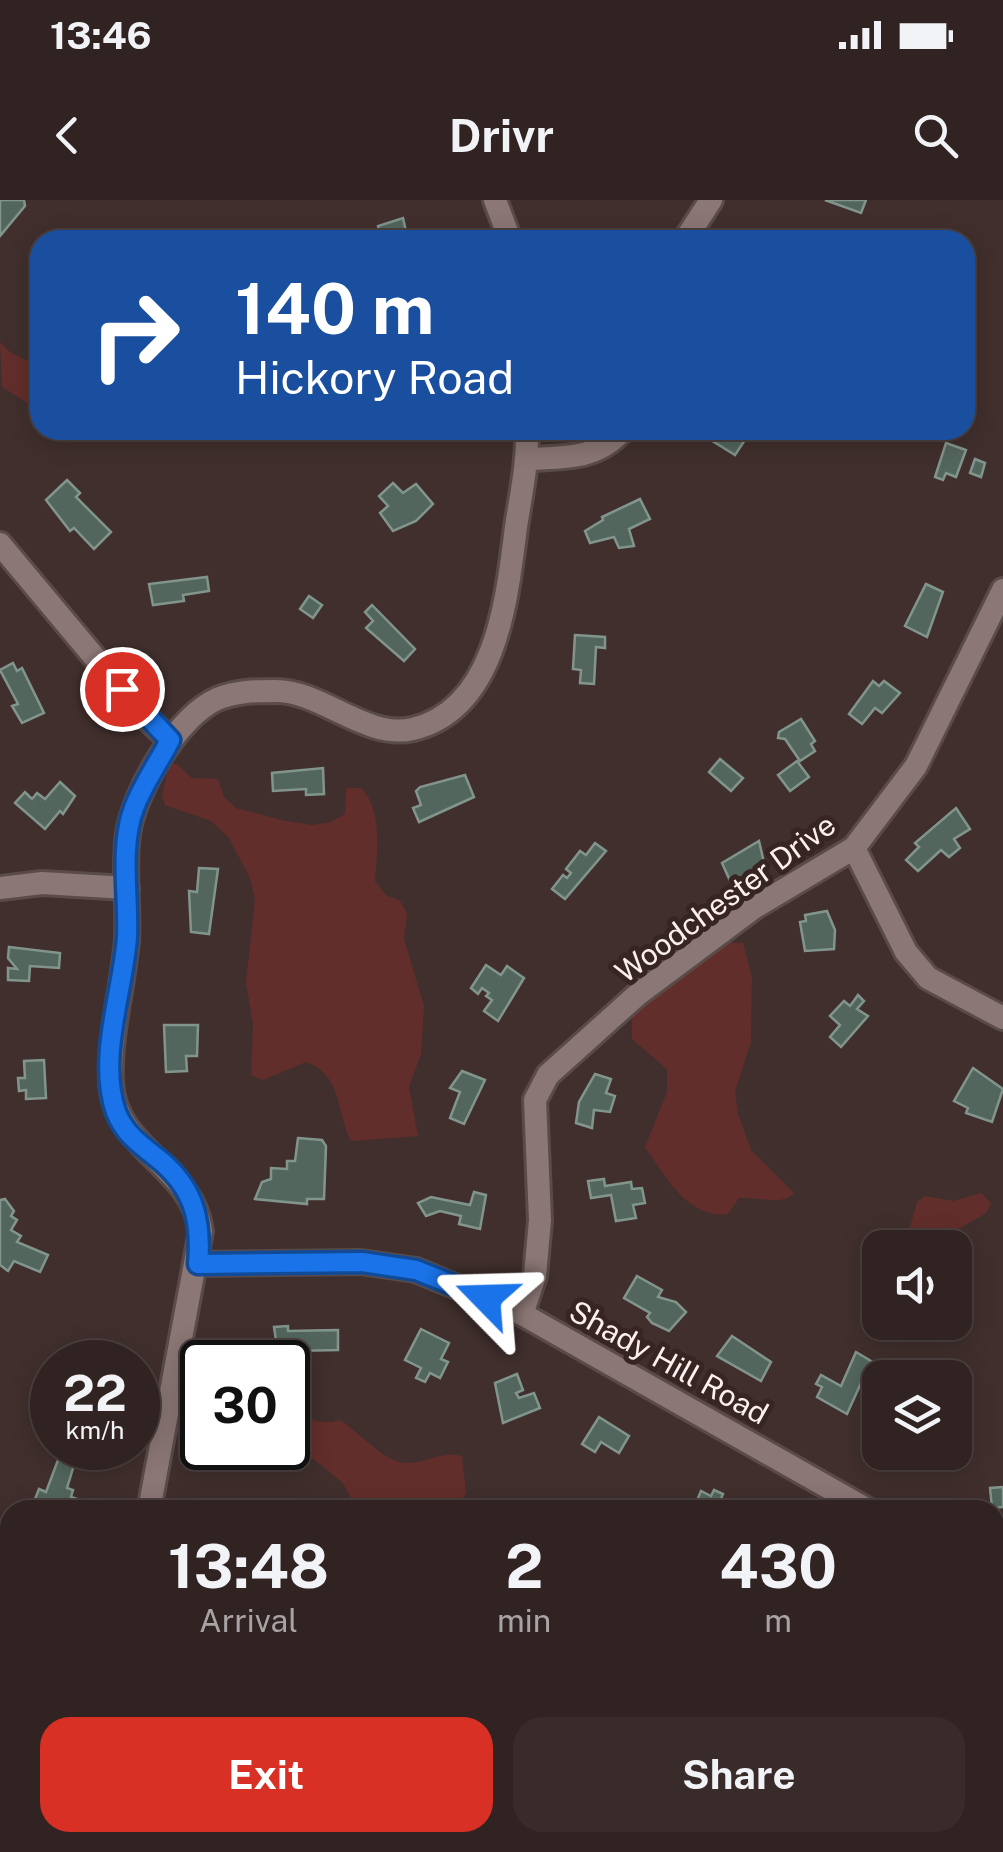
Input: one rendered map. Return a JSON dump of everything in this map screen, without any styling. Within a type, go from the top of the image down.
[{"type":"street","points":[[496,200],[506,230]]},
{"type":"street","points":[[692,230],[711,200]]},
{"type":"street","points":[[151,1500],[198,1264],[201,1231],[188,1190],[161,1160],[132,1139],[114,1099],[112,1048],[127,938],[128,836],[134,808],[170,740],[213,701],[240,691],[284,691],[374,725],[409,730],[442,718],[470,691],[493,645],[507,592],[528,459],[527,440]]},
{"type":"street","points":[[528,459],[581,457],[602,450],[612,440]]},
{"type":"street","points":[[0,544],[141,714],[170,740]]},
{"type":"street","name":"Woodchester Drive","points":[[522,1314],[535,1276],[540,1220],[535,1100],[548,1075],[638,995],[755,907],[854,848],[916,766],[1003,590]]},
{"type":"street","points":[[854,848],[906,952],[919,967],[960,998],[1003,1018]]},
{"type":"street","points":[[0,888],[42,882],[128,888]]},
{"type":"street","name":"Shady Hill Road","points":[[198,1264],[362,1262],[416,1270],[522,1314],[850,1500]]},
{"type":"shaded area","points":[[0,342],[30,362],[30,405],[2,387]]},
{"type":"shaded area","points":[[169,764],[177,764],[192,778],[218,779],[224,797],[236,808],[281,820],[312,825],[331,822],[345,814],[346,788],[361,788],[368,797],[376,819],[375,881],[386,895],[400,901],[407,913],[404,939],[424,1006],[421,1054],[409,1087],[418,1136],[351,1141],[333,1085],[318,1068],[306,1062],[263,1080],[251,1075],[253,1024],[246,983],[255,899],[250,878],[229,838],[211,821],[165,805],[162,796]]},
{"type":"shaded area","points":[[722,942],[743,943],[752,977],[751,1042],[735,1091],[738,1114],[751,1150],[794,1193],[775,1200],[739,1198],[728,1214],[714,1214],[679,1194],[645,1147],[667,1092],[667,1069],[632,1039],[632,1017],[640,1006]]},
{"type":"shaded area","points":[[981,1193],[991,1203],[986,1213],[957,1230],[909,1230],[917,1202],[925,1196],[953,1201]]},
{"type":"shaded area","points":[[310,1418],[340,1420],[381,1453],[399,1462],[462,1456],[466,1493],[462,1500],[352,1500],[342,1482],[310,1457]]},
{"type":"building","points":[[0,200],[24,200],[25,206],[0,236]]},
{"type":"building","points":[[825,200],[866,200],[861,213]]},
{"type":"building","points":[[403,218],[406,230],[379,230],[378,226]]},
{"type":"building","points":[[711,440],[745,440],[735,455]]},
{"type":"building","points":[[946,443],[966,450],[956,477],[946,473],[943,480],[935,477]]},
{"type":"building","points":[[975,459],[985,463],[981,477],[970,473]]},
{"type":"building","points":[[67,480],[80,493],[76,497],[111,532],[94,549],[74,528],[70,531],[46,500]]},
{"type":"building","points":[[393,483],[403,493],[416,484],[433,504],[416,521],[393,531],[380,513],[388,506],[379,496]]},
{"type":"building","points":[[640,499],[650,519],[629,529],[634,546],[619,548],[614,537],[590,543],[585,531],[602,517]]},
{"type":"building","points":[[207,577],[209,591],[183,595],[184,601],[153,605],[149,584]]},
{"type":"building","points":[[926,584],[943,592],[927,637],[905,626]]},
{"type":"building","points":[[309,596],[322,605],[313,618],[300,609]]},
{"type":"building","points":[[372,605],[415,649],[404,661],[366,628],[373,621],[365,612]]},
{"type":"building","points":[[575,635],[605,637],[605,648],[596,647],[594,684],[580,683],[581,670],[573,669]]},
{"type":"building","points":[[13,663],[17,671],[22,668],[44,713],[22,723],[12,706],[18,704],[0,670]]},
{"type":"building","points":[[873,681],[879,686],[884,681],[900,693],[882,713],[875,708],[862,724],[849,714]]},
{"type":"building","points":[[801,719],[815,741],[811,744],[815,751],[800,761],[785,739],[778,738],[779,732]]},
{"type":"building","points":[[720,759],[743,778],[731,791],[709,772]]},
{"type":"building","points":[[797,761],[809,777],[790,791],[778,775]]},
{"type":"building","points":[[323,768],[324,794],[306,795],[306,789],[273,791],[272,773]]},
{"type":"building","points":[[465,775],[474,797],[419,822],[413,808],[421,805],[416,791]]},
{"type":"building","points":[[60,782],[75,796],[63,814],[60,811],[45,829],[15,803],[25,792],[32,799],[37,793],[45,799]]},
{"type":"building","points":[[956,808],[970,829],[954,839],[960,848],[949,857],[941,850],[918,871],[906,860],[919,847],[915,843]]},
{"type":"building","points":[[759,841],[765,867],[731,883],[722,863]]},
{"type":"building","points":[[595,843],[606,851],[565,899],[552,889],[563,875],[567,878],[571,873],[566,869],[580,851],[586,855]]},
{"type":"building","points":[[199,868],[218,869],[209,934],[191,932],[189,891],[197,892]]},
{"type":"building","points":[[827,911],[835,930],[834,949],[805,951],[800,922],[806,921],[805,915]]},
{"type":"building","points":[[9,947],[60,953],[59,968],[30,966],[29,981],[8,980],[8,968],[17,969],[8,958]]},
{"type":"building","points":[[486,965],[501,975],[507,966],[524,978],[498,1021],[484,1011],[492,1000],[486,996],[489,993],[482,988],[478,994],[471,988]]},
{"type":"building","points":[[858,995],[864,1001],[857,1009],[868,1016],[841,1047],[830,1037],[840,1025],[830,1016],[844,1001],[850,1006]]},
{"type":"building","points":[[164,1025],[198,1025],[197,1056],[186,1056],[187,1071],[166,1072]]},
{"type":"building","points":[[44,1060],[46,1098],[26,1099],[26,1090],[19,1091],[18,1078],[25,1078],[24,1061]]},
{"type":"building","points":[[973,1068],[1003,1089],[992,1122],[966,1113],[968,1108],[954,1101]]},
{"type":"building","points":[[462,1071],[485,1080],[464,1124],[450,1118],[460,1092],[450,1088]]},
{"type":"building","points":[[595,1074],[611,1079],[606,1093],[615,1096],[610,1112],[594,1110],[592,1128],[576,1123],[579,1102]]},
{"type":"building","points":[[298,1138],[322,1140],[326,1146],[324,1199],[307,1199],[307,1204],[255,1199],[262,1182],[271,1179],[271,1168],[287,1169],[287,1161],[295,1161]]},
{"type":"building","points":[[604,1179],[605,1186],[631,1182],[632,1189],[642,1188],[645,1203],[633,1205],[636,1218],[616,1221],[611,1195],[591,1198],[588,1181]]},
{"type":"building","points":[[474,1192],[486,1195],[480,1229],[459,1224],[461,1216],[440,1211],[426,1216],[418,1203],[431,1197],[470,1205]]},
{"type":"building","points":[[5,1199],[14,1211],[11,1216],[17,1220],[11,1230],[21,1236],[17,1242],[48,1255],[40,1272],[14,1261],[8,1271],[0,1265],[0,1200]]},
{"type":"building","points":[[637,1276],[662,1290],[658,1297],[676,1302],[686,1312],[669,1331],[652,1323],[647,1317],[650,1313],[624,1298]]},
{"type":"building","points":[[288,1326],[288,1331],[338,1330],[338,1350],[310,1351],[310,1340],[276,1340],[274,1327]]},
{"type":"building","points":[[421,1329],[449,1343],[441,1359],[448,1362],[440,1378],[430,1373],[425,1382],[416,1378],[421,1368],[405,1360]]},
{"type":"building","points":[[732,1336],[771,1362],[761,1381],[717,1356]]},
{"type":"building","points":[[856,1352],[869,1360],[862,1360],[862,1381],[847,1414],[817,1397],[822,1387],[816,1384],[821,1375],[841,1386]]},
{"type":"building","points":[[517,1374],[523,1390],[516,1393],[519,1398],[534,1393],[540,1408],[503,1423],[495,1383]]},
{"type":"building","points":[[599,1417],[629,1436],[619,1453],[601,1442],[595,1452],[582,1444]]},
{"type":"building","points":[[54,1470],[72,1470],[67,1488],[73,1490],[71,1497],[80,1500],[37,1500],[39,1489],[46,1492]]},
{"type":"building","points":[[1003,1487],[1003,1500],[991,1500],[990,1488]]},
{"type":"building","points":[[714,1490],[723,1494],[720,1500],[697,1500],[701,1491],[711,1496]]},
{"type":"route","points":[[122,689],[141,714],[170,740],[134,808],[128,836],[127,938],[112,1048],[111,1085],[116,1112],[132,1139],[161,1160],[188,1190],[201,1231],[198,1264],[362,1262],[416,1270],[486,1298]]}]
